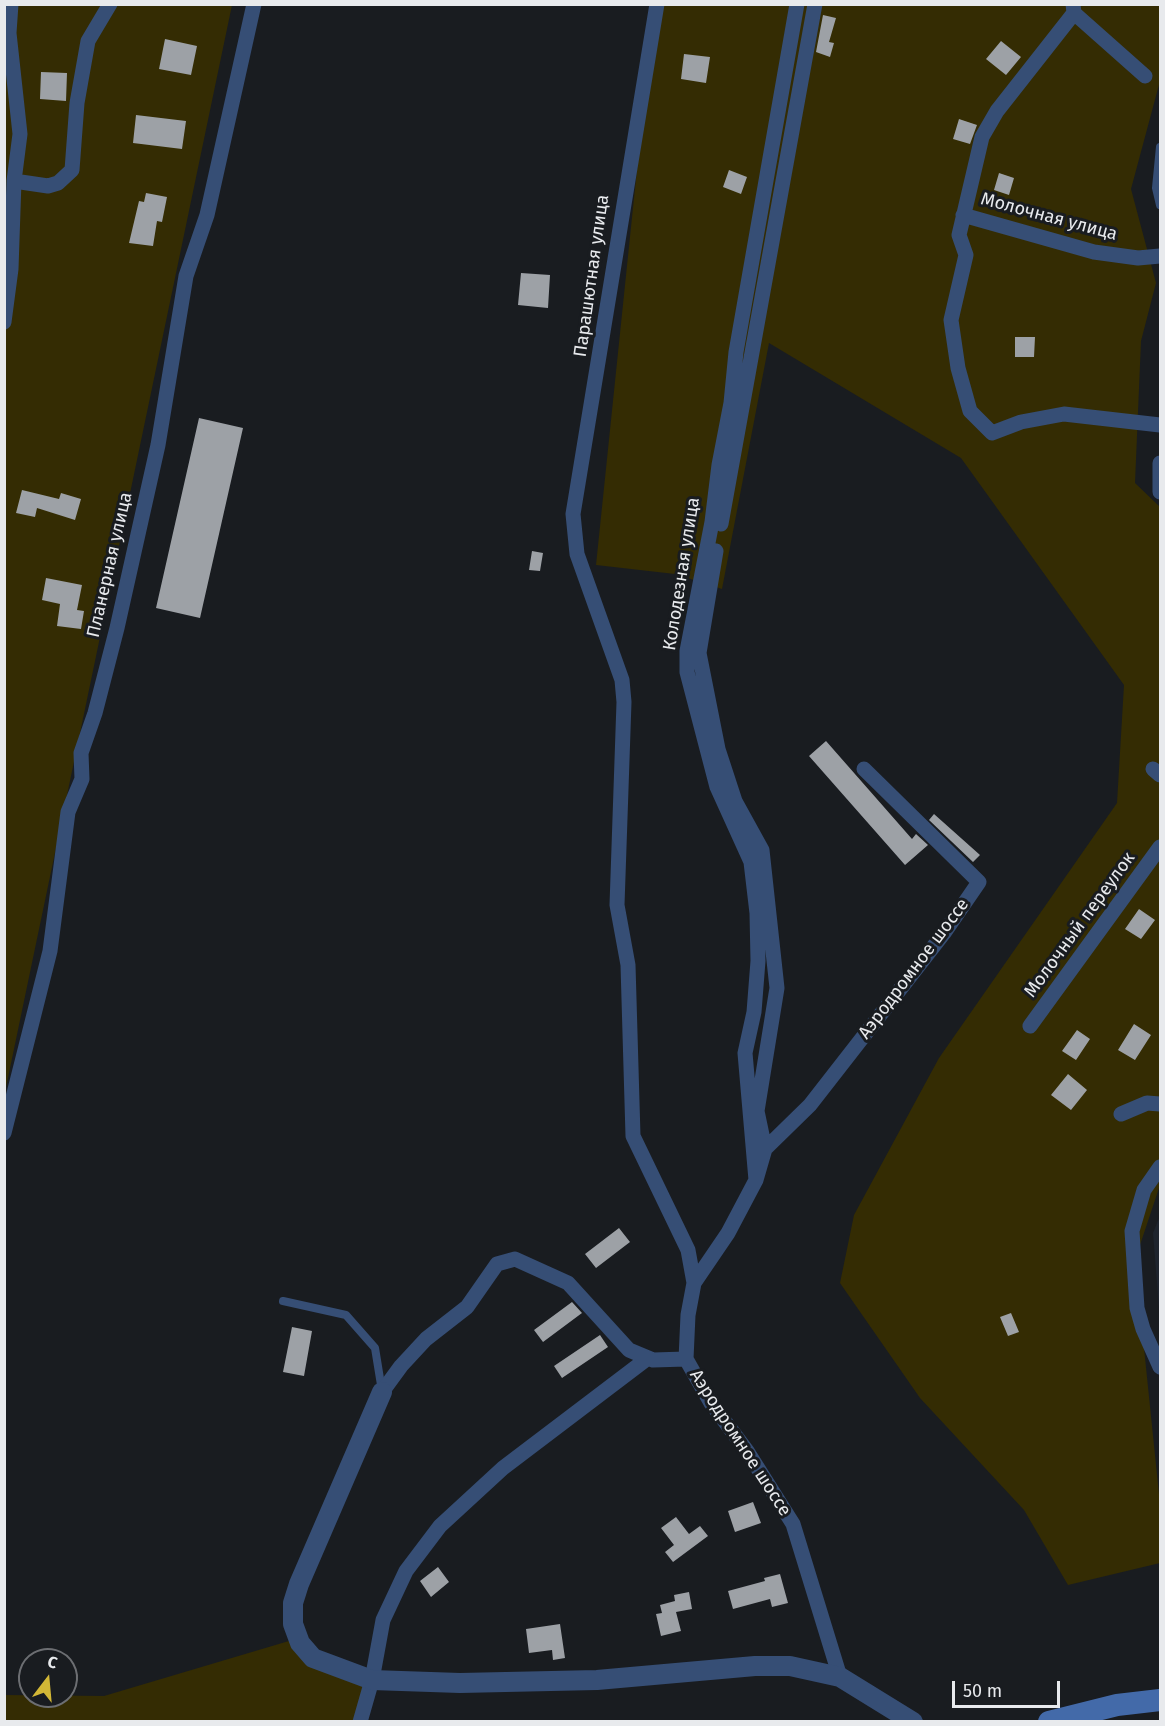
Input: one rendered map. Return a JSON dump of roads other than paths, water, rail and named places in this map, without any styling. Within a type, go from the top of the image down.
[{"type":"main road","points":[[1049,1722],[1117,1704],[1161,1700]]},
{"type":"street","points":[[4,322],[11,269],[14,181],[20,134],[9,33],[11,4]]},
{"type":"street","points":[[14,181],[48,186],[58,183],[72,170],[77,104],[88,41],[110,4]]},
{"type":"street","name":"Планерная улица","points":[[4,1133],[50,951],[68,812],[82,779],[81,753],[95,713],[117,628],[158,445],[186,276],[207,215],[254,4]]},
{"type":"street","name":"Парашютная улица","points":[[657,4],[573,514],[577,554],[622,680],[624,702],[617,905],[628,965],[633,1136],[687,1250],[694,1283]]},
{"type":"street","name":"Колодезная улица","points":[[756,1180],[745,1053],[754,1012],[758,961],[753,872],[751,862],[717,787],[687,672],[687,651],[712,522],[719,465],[731,403],[736,352],[797,4]]},
{"type":"street","name":"Колодезная улица","points":[[762,850],[735,801],[718,748],[699,653],[815,4]]},
{"type":"street","name":"Молочная улица","points":[[1145,76],[1073,9],[1046,52],[997,111],[982,137],[959,235],[966,255],[951,320],[958,368],[970,411],[992,433],[1021,422],[1064,414],[1161,425]]},
{"type":"street","name":"Молочная улица","points":[[963,214],[1094,252],[1138,258],[1161,256]]},
{"type":"street","points":[[1161,463],[1161,492]]},
{"type":"street","name":"Аэродромное шоссе","points":[[765,1149],[810,1105],[944,933],[979,882],[864,769]]},
{"type":"street","name":"Молочный переулок","points":[[1030,1026],[1161,847]]},
{"type":"street","name":"Аэродромное шоссе","points":[[762,850],[777,988],[757,1112],[765,1149],[756,1180],[728,1233],[694,1283],[688,1315],[686,1359],[711,1403],[747,1451],[793,1524],[840,1677]]},
{"type":"street","points":[[1121,1114],[1147,1103],[1161,1104]]},
{"type":"street","points":[[1161,1167],[1144,1190],[1132,1231],[1137,1308],[1143,1329],[1161,1367]]},
{"type":"street","points":[[686,1359],[648,1358],[628,1350],[568,1283],[515,1259],[497,1264],[467,1307],[426,1339],[401,1365],[382,1392],[298,1584],[293,1603],[293,1623],[300,1642],[313,1658],[372,1680],[460,1683],[597,1680],[755,1666],[790,1666],[840,1677],[913,1722]]},
{"type":"street","points":[[360,1722],[372,1680],[383,1620],[406,1571],[441,1526],[503,1468],[648,1358]]},
{"type":"lane","points":[[1160,147],[1156,188],[1161,205]]},
{"type":"lane","points":[[283,1302],[346,1315],[375,1348],[382,1392]]}]
